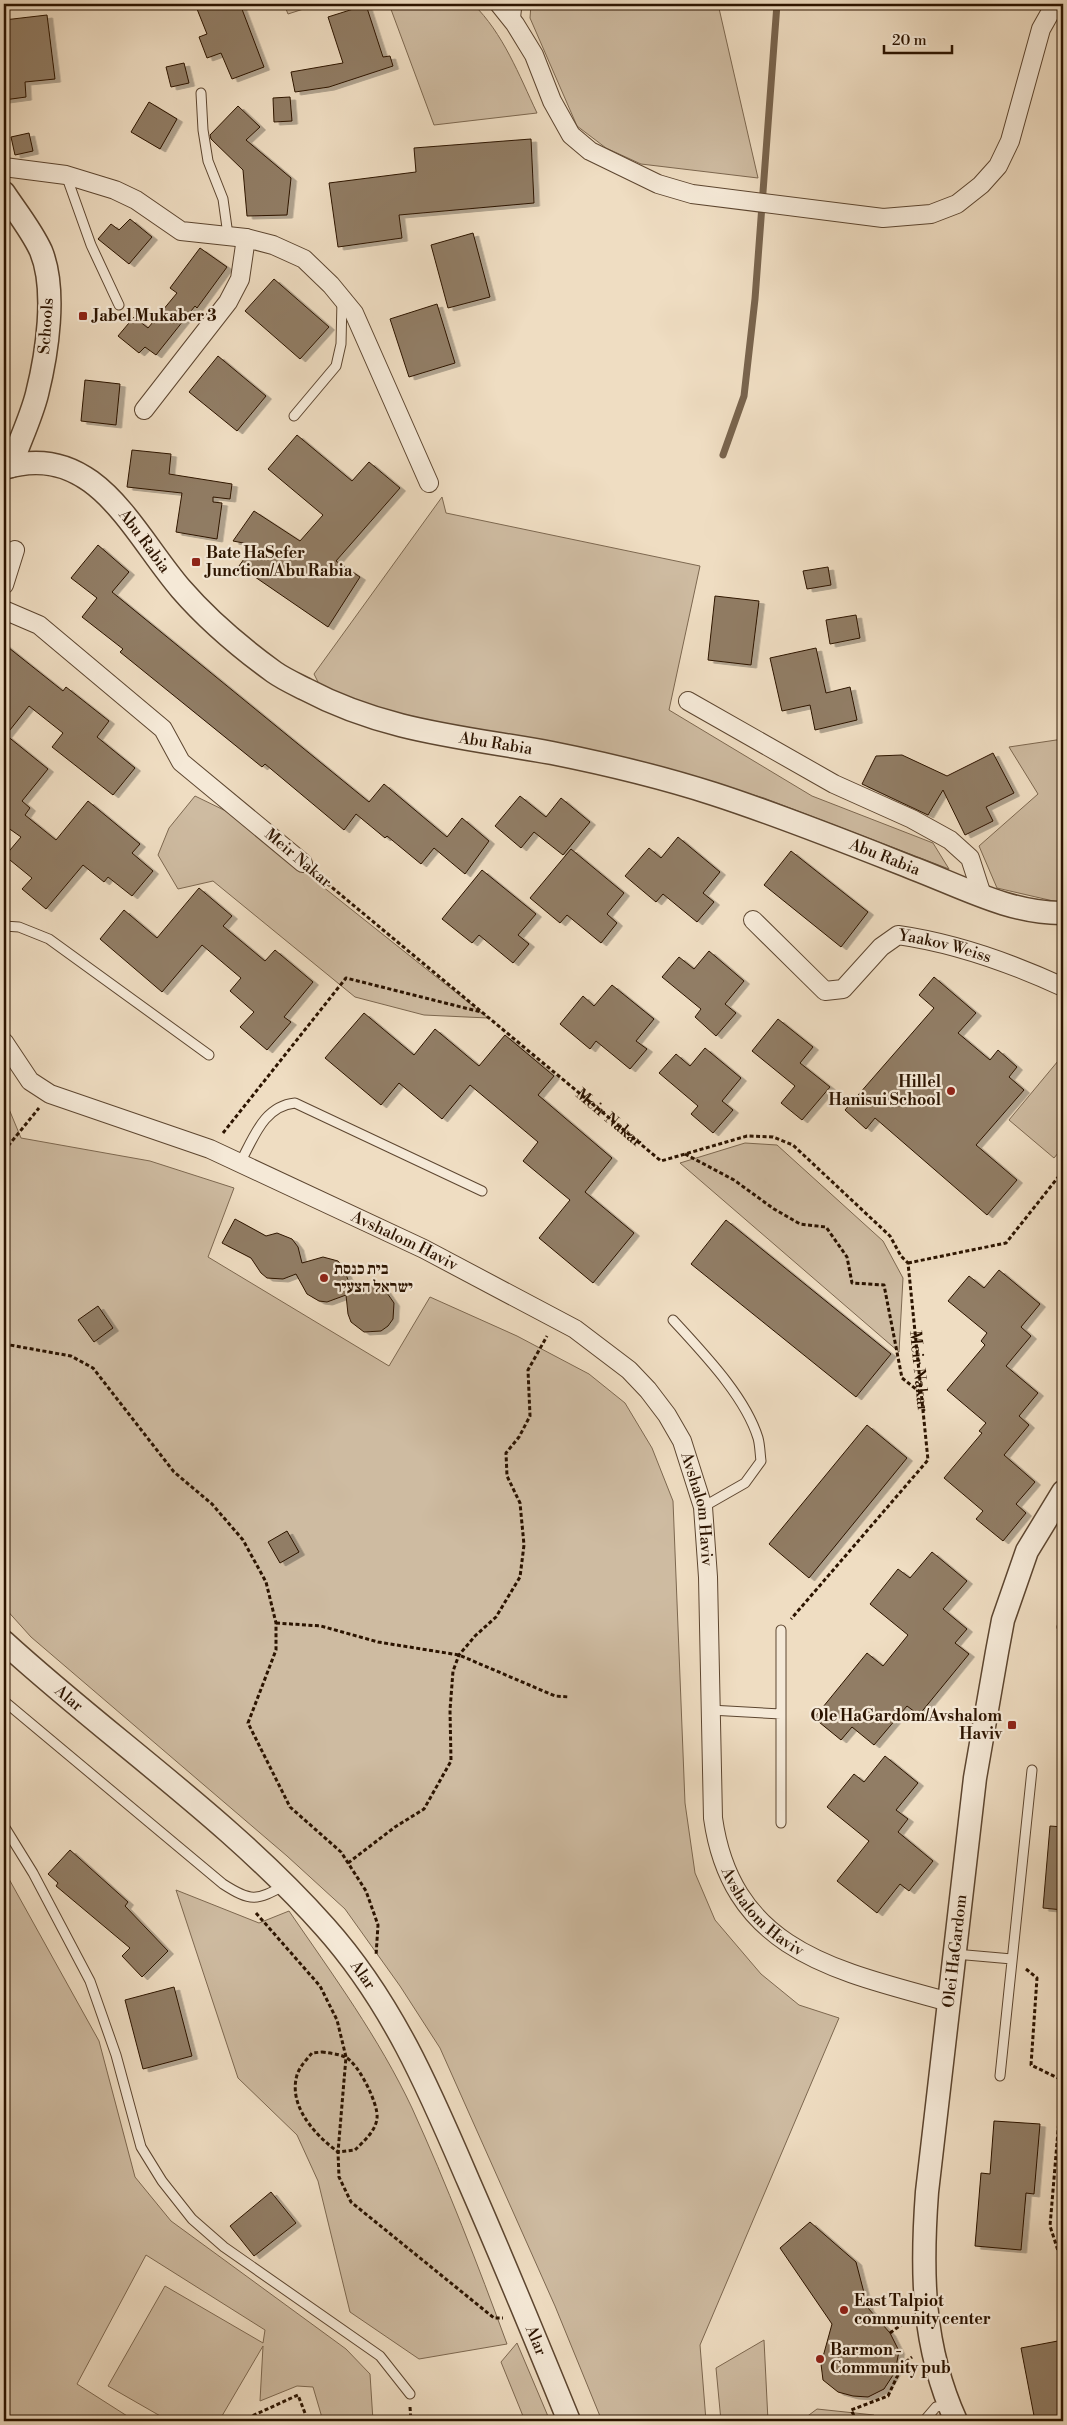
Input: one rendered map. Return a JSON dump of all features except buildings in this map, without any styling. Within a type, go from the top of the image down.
[{"type":"street","points":[[499,4],[515,24],[534,55],[552,101],[571,135],[590,151],[658,184],[692,194],[883,218],[931,214],[957,204],[981,185],[998,166],[1010,141],[1041,30],[1055,4]]},
{"type":"street","points":[[4,167],[66,174],[115,190],[136,200],[180,231],[246,238],[273,245],[304,259],[354,313],[429,483]]},
{"type":"street","name":"Schools","points":[[4,193],[40,250],[48,276],[49,301],[46,344],[37,395],[7,467]]},
{"type":"street","points":[[144,410],[228,302],[240,279],[246,238]]},
{"type":"street","name":"Abu Rabia","points":[[7,467],[40,462],[62,465],[78,472],[95,484],[118,506],[183,591],[248,652],[277,674],[346,710],[425,732],[553,753],[645,773],[714,794],[824,833],[982,895],[1024,907],[1063,913]]},
{"type":"street","points":[[4,585],[15,550]]},
{"type":"street","name":"Meir Nakar","points":[[4,610],[39,625],[163,729],[182,762],[303,863]]},
{"type":"street","points":[[688,702],[834,784],[912,818],[950,840],[970,858],[982,895]]},
{"type":"street","name":"Yaakov Weiss","points":[[753,920],[824,991],[843,988],[881,947],[898,935],[936,940],[1038,975],[1063,987]]},
{"type":"street","points":[[4,1042],[15,1062],[30,1081],[50,1094],[210,1149]]},
{"type":"street","name":"Avshalom Haviv","points":[[210,1149],[424,1249],[558,1319],[611,1355],[629,1370],[657,1402],[682,1441],[703,1507],[708,1577],[713,1818],[716,1843],[725,1870],[736,1893],[750,1911],[766,1926],[812,1959],[853,1976],[949,2002]]},
{"type":"street","name":"Olei HaGardom","points":[[953,2413],[942,2388],[930,2340],[923,2253],[927,2192],[975,1778],[1003,1620],[1027,1551],[1063,1492]]},
{"type":"street","name":"Alar","points":[[4,1642],[249,1850],[326,1928],[370,1986],[395,2024],[421,2072],[528,2320],[569,2421]]},
{"type":"lane","points":[[515,24],[517,4]]},
{"type":"lane","points":[[200,93],[208,161],[223,199],[228,235]]},
{"type":"lane","points":[[66,174],[91,245],[118,305]]},
{"type":"lane","points":[[294,416],[336,366],[341,344],[342,298]]},
{"type":"lane","points":[[4,926],[19,927],[49,939],[209,1055]]},
{"type":"lane","points":[[240,1162],[263,1120],[281,1104],[295,1103],[482,1191]]},
{"type":"lane","points":[[674,1320],[702,1352],[743,1406],[758,1438],[761,1461],[745,1483],[703,1507]]},
{"type":"lane","points":[[781,1630],[781,1823]]},
{"type":"lane","points":[[4,1701],[215,1878],[243,1897],[264,1897],[285,1885]]},
{"type":"lane","points":[[710,1710],[781,1714]]},
{"type":"lane","points":[[1000,2076],[1032,1770]]},
{"type":"lane","points":[[4,1826],[33,1873],[90,1981],[116,2055],[141,2147],[162,2181],[192,2219],[224,2247],[380,2356],[410,2394]]},
{"type":"lane","points":[[955,1954],[1012,1959]]},
{"type":"lane","points":[[924,2421],[936,2407],[953,2413]]},
{"type":"path","name":"Meir Nakar","points":[[303,863],[661,1161],[747,1136],[773,1137],[793,1145],[890,1236],[901,1256],[908,1263],[928,1460],[781,1630]]},
{"type":"path","points":[[210,1149],[346,978],[482,1012]]},
{"type":"path","points":[[4,1151],[50,1094]]},
{"type":"path","points":[[685,1154],[734,1180],[774,1209],[800,1224],[826,1227],[847,1257],[852,1284],[884,1286],[902,1378],[922,1393]]},
{"type":"path","points":[[908,1263],[1006,1242],[1063,1171]]},
{"type":"path","points":[[348,1863],[395,1827],[424,1808],[451,1761],[450,1710],[453,1671],[459,1655],[475,1636],[496,1617],[520,1577],[524,1546],[520,1503],[507,1476],[506,1453],[520,1437],[530,1416],[528,1370],[536,1353],[558,1319]]},
{"type":"path","points":[[4,1344],[71,1356],[93,1368],[174,1472],[212,1504],[243,1540],[266,1582],[276,1623],[276,1650],[248,1723],[290,1807],[341,1852],[366,1891],[378,1925],[378,1943],[370,1986]]},
{"type":"path","points":[[276,1623],[321,1626],[378,1642],[459,1655],[555,1696],[569,1697]]},
{"type":"path","points":[[243,1897],[320,1986],[337,2020],[346,2057],[338,2152],[339,2177],[351,2202],[494,2318],[528,2320]]},
{"type":"path","points":[[1012,1959],[1037,1978],[1031,2065],[1062,2080]]},
{"type":"path","points":[[322,2052],[346,2057],[364,2082],[373,2099],[377,2118],[369,2136],[355,2150],[338,2152],[312,2130],[297,2100],[295,2086],[298,2073],[312,2053],[322,2052]]},
{"type":"path","points":[[1063,2072],[1050,2226],[1063,2266]]},
{"type":"path","points":[[857,2421],[850,2410],[888,2396],[903,2364],[930,2340]]},
{"type":"path","points":[[241,2421],[298,2394],[308,2421]]},
{"type":"shaded area","points":[[284,4],[319,4],[288,14]]},
{"type":"shaded area","points":[[389,4],[473,4],[484,15],[502,41],[537,113],[434,125]]},
{"type":"shaded area","points":[[531,4],[718,4],[758,178],[641,164],[606,148],[577,126],[530,18]]},
{"type":"shaded area","points":[[442,497],[446,513],[700,566],[669,710],[812,796],[933,843],[949,869],[764,798],[637,762],[394,715],[320,686],[314,674]]},
{"type":"shaded area","points":[[1063,739],[1062,903],[997,888],[979,846],[1038,794],[1009,747]]},
{"type":"shaded area","points":[[195,796],[230,813],[488,1018],[424,1015],[355,997],[213,881],[178,889],[158,855],[169,828]]},
{"type":"shaded area","points":[[1063,1055],[1063,1147],[1054,1158],[1009,1120]]},
{"type":"shaded area","points":[[4,1097],[21,1138],[150,1161],[234,1188],[208,1257],[389,1366],[430,1297],[517,1336],[589,1374],[625,1403],[652,1448],[673,1501],[685,1803],[695,1873],[715,1920],[761,1974],[799,2005],[839,2018],[700,2345],[706,2421],[602,2421],[555,2306],[440,2048],[400,1986],[345,1909],[287,1856],[31,1637],[4,1607]]},
{"type":"shaded area","points":[[745,1143],[777,1145],[883,1241],[903,1278],[899,1352],[680,1163]]},
{"type":"shaded area","points":[[4,1870],[99,2041],[135,2177],[171,2221],[346,2349],[370,2374],[373,2421],[323,2421],[313,2387],[297,2386],[260,2401],[263,2346],[219,2421],[169,2421],[108,2386],[165,2286],[263,2343],[265,2330],[146,2255],[77,2384],[135,2421],[4,2421]]},
{"type":"shaded area","points":[[176,1890],[259,1923],[289,1911],[355,2007],[399,2082],[450,2196],[507,2344],[419,2359],[350,2312],[318,2181],[297,2135],[238,2078]]},
{"type":"shaded area","points":[[764,2340],[768,2421],[721,2421],[716,2368]]},
{"type":"shaded area","points":[[517,2343],[550,2421],[525,2421],[501,2362]]},
{"type":"shaded area","points":[[817,2409],[874,2415],[875,2421],[801,2421]]},
{"type":"waterway","points":[[723,455],[744,396],[755,299],[777,4]]},
{"type":"place","name":"Jabel Mukaber 3","points":[[83,316]]},
{"type":"place","name":"Bate HaSefer Junction/Abu Rabia","points":[[196,562]]},
{"type":"place","name":"Hillel Hanisui School","points":[[951,1091]]},
{"type":"place","name":"בית כנסת ישראל הצעיר","points":[[324,1278]]},
{"type":"place","name":"Ole HaGardom/Avshalom Haviv","points":[[1012,1725]]},
{"type":"place","name":"East Talpiot community center","points":[[844,2310]]},
{"type":"place","name":"Barmon - Community pub","points":[[820,2359]]}]
